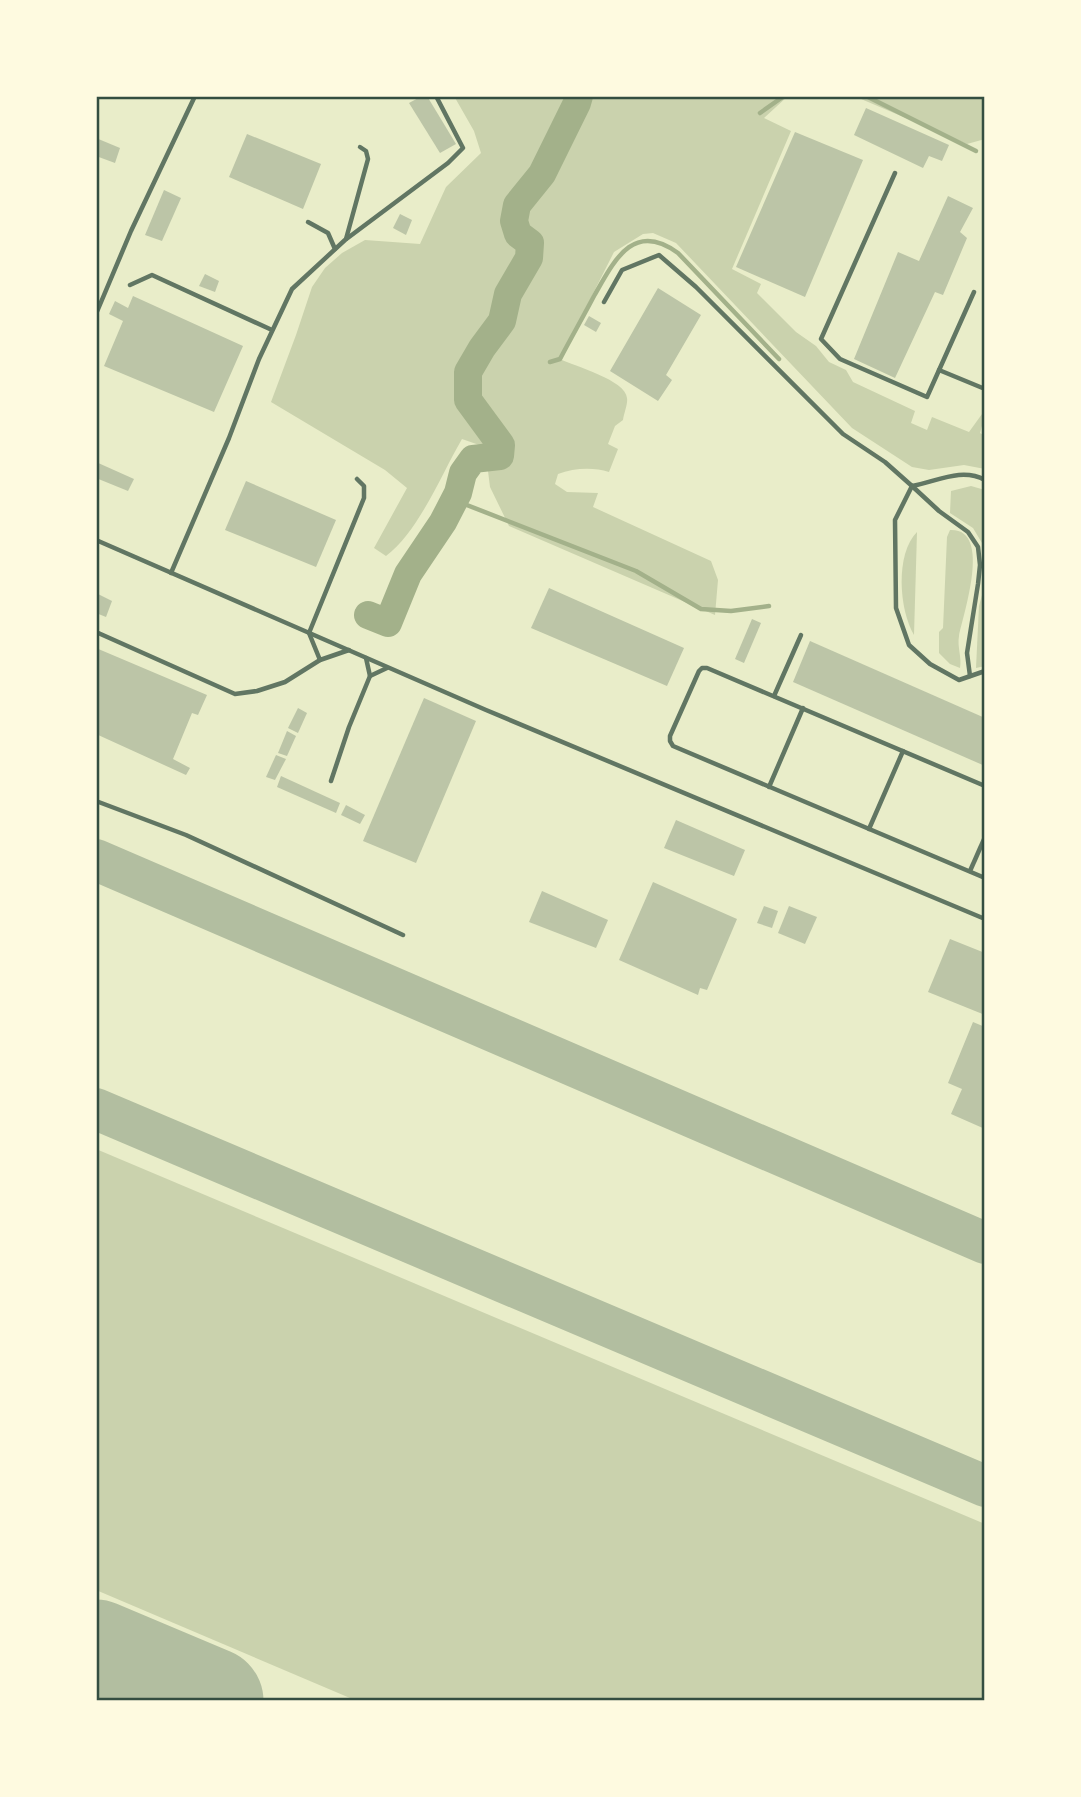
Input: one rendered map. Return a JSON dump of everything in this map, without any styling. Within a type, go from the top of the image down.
[{"type":"lane","points":[[96,314],[131,231],[195,96]]},
{"type":"lane","points":[[171,573],[229,438],[259,359],[292,289],[345,240],[448,163],[463,148],[436,96]]},
{"type":"lane","points":[[345,240],[369,159],[360,147]]},
{"type":"lane","points":[[895,173],[821,338],[840,359],[927,397],[974,292]]},
{"type":"lane","points":[[308,222],[328,233],[335,249]]},
{"type":"lane","points":[[604,302],[622,270],[659,255],[696,287],[843,434],[885,462],[939,511],[968,532],[978,547],[979,574],[967,653],[970,676]]},
{"type":"lane","points":[[130,285],[152,275],[272,330]]},
{"type":"lane","points":[[939,370],[985,389]]},
{"type":"lane","points":[[985,480],[960,474],[912,486],[895,520],[896,608],[909,645],[930,664],[959,680],[985,671]]},
{"type":"lane","points":[[320,660],[309,633],[364,498],[364,486],[356,480]]},
{"type":"lane","points":[[96,540],[366,658],[985,919]]},
{"type":"lane","points":[[96,632],[234,694],[257,691],[285,682],[320,660],[349,650]]},
{"type":"lane","points":[[774,696],[801,635]]},
{"type":"lane","points":[[331,781],[370,676],[366,658]]},
{"type":"lane","points":[[370,676],[388,667]]},
{"type":"lane","points":[[985,786],[707,668],[702,668],[670,741],[673,746],[985,878]]},
{"type":"lane","points":[[769,787],[803,708]]},
{"type":"lane","points":[[869,828],[903,751]]},
{"type":"lane","points":[[96,801],[186,835],[403,935]]},
{"type":"lane","points":[[970,871],[985,837]]},
{"type":"green space","points":[[454,96],[788,96],[764,118],[791,131],[732,269],[761,284],[757,293],[796,332],[816,346],[829,362],[846,370],[853,382],[915,411],[911,423],[927,430],[932,417],[969,432],[982,414],[985,415],[980,433],[985,436],[985,469],[964,465],[929,470],[912,467],[852,428],[676,243],[653,233],[643,234],[614,252],[560,359],[598,374],[624,391],[627,400],[623,420],[615,426],[608,444],[618,449],[609,472],[570,470],[558,474],[555,484],[567,492],[598,493],[593,507],[711,561],[718,580],[715,615],[509,526],[490,487],[485,447],[462,439],[409,532],[386,556],[374,548],[407,488],[385,470],[271,402],[312,287],[325,268],[342,253],[365,240],[420,244],[446,187],[481,153],[474,131]]},
{"type":"green space","points":[[854,96],[985,96],[985,139],[967,144]]},
{"type":"green space","points":[[971,486],[985,490],[985,548],[973,528],[950,513],[951,491]]},
{"type":"green space","points":[[950,530],[963,533],[970,543],[973,557],[969,593],[959,636],[960,668],[950,664],[939,653],[939,632],[943,628],[947,537]]},
{"type":"green space","points":[[917,532],[914,635],[905,611],[902,568],[910,542]]},
{"type":"green space","points":[[985,584],[985,666],[976,668],[979,606]]},
{"type":"green space","points":[[96,1149],[985,1524],[985,1701],[357,1701],[96,1590]]},
{"type":"building","points":[[427,96],[456,144],[440,153],[409,103]]},
{"type":"building","points":[[866,108],[949,145],[942,161],[929,156],[923,168],[854,135]]},
{"type":"building","points":[[795,132],[863,160],[805,297],[736,267]]},
{"type":"building","points":[[247,134],[321,164],[303,209],[229,177]]},
{"type":"building","points":[[96,138],[120,148],[115,163],[96,156]]},
{"type":"building","points":[[164,190],[181,198],[162,241],[145,235]]},
{"type":"building","points":[[948,196],[973,208],[960,232],[967,238],[943,295],[935,292],[895,378],[854,359],[898,252],[919,261]]},
{"type":"building","points":[[400,214],[412,220],[406,235],[393,228]]},
{"type":"building","points":[[205,274],[219,281],[215,292],[199,286]]},
{"type":"building","points":[[658,288],[701,315],[666,375],[672,380],[658,401],[610,371]]},
{"type":"building","points":[[133,296],[243,346],[214,412],[104,366],[123,321],[109,314],[115,301],[128,308]]},
{"type":"building","points":[[589,316],[601,323],[596,332],[584,325]]},
{"type":"building","points":[[96,462],[134,479],[128,491],[96,478]]},
{"type":"building","points":[[246,481],[336,520],[316,567],[225,530]]},
{"type":"building","points":[[549,588],[684,648],[667,686],[531,628]]},
{"type":"building","points":[[96,593],[112,601],[106,617],[96,613]]},
{"type":"building","points":[[752,619],[761,623],[744,663],[735,659]]},
{"type":"building","points":[[810,641],[985,718],[985,766],[793,682]]},
{"type":"building","points":[[96,648],[207,695],[198,715],[192,713],[173,759],[190,768],[186,775],[96,734]]},
{"type":"building","points":[[424,698],[476,721],[416,863],[363,841]]},
{"type":"building","points":[[298,708],[307,713],[298,733],[288,728]]},
{"type":"building","points":[[287,731],[296,736],[287,756],[278,753]]},
{"type":"building","points":[[276,755],[286,759],[275,780],[266,777]]},
{"type":"building","points":[[281,776],[340,803],[336,813],[277,787]]},
{"type":"building","points":[[346,805],[365,815],[360,824],[341,815]]},
{"type":"building","points":[[676,820],[745,850],[734,876],[664,848]]},
{"type":"building","points":[[653,882],[737,919],[707,990],[700,988],[698,995],[619,960]]},
{"type":"building","points":[[542,891],[608,920],[596,948],[529,922]]},
{"type":"building","points":[[764,906],[778,911],[772,928],[757,923]]},
{"type":"building","points":[[789,906],[817,917],[805,944],[778,933]]},
{"type":"building","points":[[950,939],[985,953],[985,1015],[928,992]]},
{"type":"building","points":[[973,1022],[985,1027],[985,1129],[951,1114],[962,1089],[948,1083]]},
{"type":"waterway","points":[[368,615],[388,623],[408,574],[443,522],[458,493],[463,473],[473,459],[500,456],[501,445],[468,400],[468,372],[502,321],[508,294],[529,258],[530,243],[518,234],[514,221],[517,205],[542,174],[579,96]]},
{"type":"waterway","points":[[760,113],[784,96]]},
{"type":"waterway","points":[[866,96],[976,151]]},
{"type":"waterway","points":[[550,362],[560,359],[618,258],[637,243],[649,241],[662,244],[678,253],[779,359]]},
{"type":"waterway","points":[[454,500],[636,571],[701,609],[731,611],[769,606]]},
{"type":"taxiway","points":[[96,860],[985,1243]]},
{"type":"taxiway","points":[[96,1109],[985,1486]]},
{"type":"runway","points":[[96,1653],[210,1701]]}]
